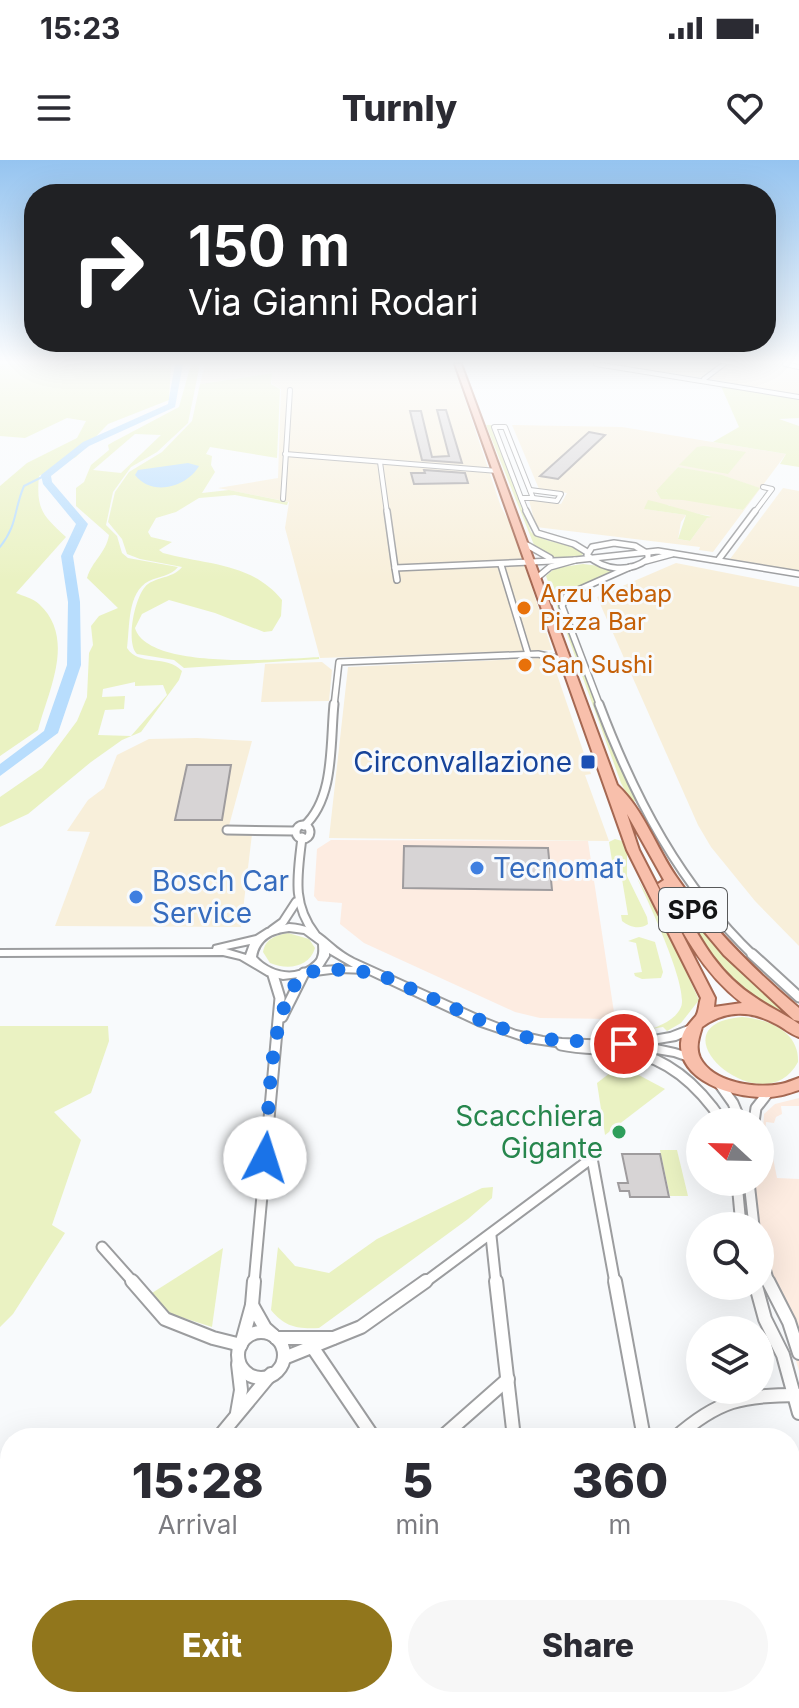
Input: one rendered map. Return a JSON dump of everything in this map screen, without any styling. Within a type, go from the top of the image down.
[{"type":"main road","name":"SP6","points":[[485,436],[527,545],[633,850],[708,998],[689,1047],[694,1059]]},
{"type":"main road","name":"SP6","points":[[611,785],[708,965],[725,984],[799,1032]]},
{"type":"main road","name":"SP6","points":[[611,785],[625,800],[666,873],[698,917],[755,978],[799,1016]]},
{"type":"main road","name":"SP6","points":[[698,1023],[730,1008],[767,1013]]},
{"type":"main road","points":[[694,1059],[717,1081],[742,1091],[767,1094],[795,1088]]},
{"type":"street","points":[[283,499],[286,436]]},
{"type":"street","points":[[498,436],[537,534],[581,546],[604,566],[630,567]]},
{"type":"street","points":[[509,436],[533,498]]},
{"type":"street","points":[[285,454],[498,471]]},
{"type":"street","points":[[380,462],[397,580]]},
{"type":"street","points":[[517,487],[561,494],[557,501],[521,498]]},
{"type":"street","points":[[763,487],[781,490]]},
{"type":"street","points":[[719,559],[772,489]]},
{"type":"street","points":[[567,542],[622,543],[799,574]]},
{"type":"street","points":[[588,555],[596,545],[608,543]]},
{"type":"street","points":[[622,543],[645,551],[648,556],[646,561]]},
{"type":"street","points":[[527,545],[539,555],[559,562]]},
{"type":"street","points":[[395,568],[559,562],[588,555],[645,551],[686,553]]},
{"type":"street","points":[[704,556],[667,555],[646,561],[567,595],[562,606],[637,794],[670,853],[711,912],[799,997]]},
{"type":"street","points":[[538,577],[559,562]]},
{"type":"street","points":[[501,565],[528,654]]},
{"type":"street","points":[[538,654],[561,646]]},
{"type":"street","points":[[566,660],[528,654],[339,662],[324,798],[314,817],[298,834],[296,902],[303,921],[339,956],[482,1021],[583,1051],[623,1052],[649,1058],[695,1087],[712,1108]]},
{"type":"street","points":[[227,830],[298,834]]},
{"type":"street","points":[[188,951],[229,946],[258,938],[283,922],[296,902]]},
{"type":"street","points":[[272,930],[292,927],[315,934]]},
{"type":"street","points":[[256,965],[251,951],[258,938]]},
{"type":"street","points":[[277,1029],[287,1001],[305,973],[321,961],[326,952],[324,944]]},
{"type":"street","points":[[0,953],[188,951],[234,954],[273,975],[348,969],[381,975]]},
{"type":"street","points":[[237,1414],[241,1390],[238,1363],[252,1305],[280,998],[273,975]]},
{"type":"street","points":[[624,1044],[664,1039],[698,1023]]},
{"type":"street","points":[[544,1041],[666,1049],[694,1059]]},
{"type":"street","points":[[717,1081],[735,1108]]},
{"type":"street","points":[[756,1108],[767,1094]]},
{"type":"street","points":[[226,1428],[284,1358],[361,1327],[491,1236],[592,1158],[642,1428]]},
{"type":"street","points":[[491,1236],[513,1428]]},
{"type":"street","points":[[102,1247],[165,1319],[241,1345]]},
{"type":"street","points":[[774,1294],[789,1322],[799,1353]]},
{"type":"street","points":[[760,1300],[765,1319],[783,1355],[799,1413]]},
{"type":"street","points":[[252,1305],[265,1328],[283,1345],[284,1358]]},
{"type":"street","points":[[241,1345],[257,1334],[333,1338]]},
{"type":"street","points":[[313,1348],[367,1428]]},
{"type":"street","points":[[238,1363],[252,1376],[271,1374]]},
{"type":"street","points":[[452,1428],[508,1379]]},
{"type":"street","points":[[687,1428],[709,1409],[735,1397],[796,1395]]},
{"type":"shaded area","points":[[279,436],[477,436],[501,507],[513,529],[552,650],[320,658],[285,528],[289,502],[218,488],[278,478]]},
{"type":"shaded area","points":[[517,436],[678,436],[786,454],[713,552],[699,550],[700,547],[536,527],[529,500],[561,504],[567,493],[539,489]],"holes":[[[678,467],[727,477],[759,488],[743,510],[656,493]],[[669,505],[675,510],[711,516],[690,541],[678,539],[681,522],[686,515],[645,509]]]},
{"type":"shaded area","points":[[783,488],[799,491],[799,572],[730,559]]},
{"type":"shaded area","points":[[676,563],[799,587],[799,946],[755,901],[711,847],[698,825],[597,597]]},
{"type":"shaded area","points":[[552,660],[591,774],[585,775],[609,841],[329,838],[348,667]]},
{"type":"shaded area","points":[[322,662],[332,670],[329,701],[261,702],[265,664]]},
{"type":"shaded area","points":[[149,739],[252,741],[227,833],[252,834],[241,927],[55,926],[90,832],[67,831],[88,800],[104,788],[117,755]]},
{"type":"shaded area","points":[[331,840],[588,841],[615,1019],[540,1018],[515,1012],[364,943],[340,924],[342,903],[318,901],[314,896],[317,849]]},
{"type":"shaded area","points":[[799,1098],[799,1106],[781,1106],[782,1114],[776,1117],[774,1123],[774,1108],[771,1108]]},
{"type":"shaded area","points":[[774,1163],[777,1178],[799,1179],[799,1371],[774,1282],[774,1212],[754,1212],[753,1196],[774,1196]]},
{"type":"green space","points":[[96,436],[76,457],[39,476],[42,511],[66,537],[16,593],[37,602],[50,617],[58,648],[53,681],[38,730],[0,756],[0,486],[27,463],[77,438]]},
{"type":"green space","points":[[124,436],[132,436],[93,470],[121,473],[160,436],[174,436],[157,452],[131,467],[113,492],[106,525],[117,536],[122,553],[128,558],[178,567],[149,581],[137,593],[131,611],[127,648],[139,657],[169,663],[182,671],[179,680],[141,732],[122,740],[91,762],[28,814],[0,827],[0,797],[42,768],[77,721],[87,697],[89,653],[93,645],[91,626],[99,616],[118,608],[87,578],[109,535],[76,506],[76,488],[84,482],[91,465],[109,450],[108,445]],"holes":[[[135,682],[135,686],[163,685],[167,695],[131,736],[98,735],[105,710],[124,709],[125,696],[102,697],[103,689]]]},
{"type":"green space","points":[[177,436],[278,436],[277,458],[210,447],[206,454],[212,456],[211,465],[215,472],[202,493],[229,490],[288,502],[287,505],[235,495],[199,498],[176,512],[156,518],[148,532],[151,537],[172,542],[159,550],[163,553],[227,567],[256,578],[282,600],[281,616],[272,631],[264,632],[169,600],[142,614],[135,628],[145,642],[189,657],[319,659],[184,668],[174,660],[137,654],[132,640],[133,618],[143,589],[182,567],[127,554],[122,539],[108,522],[115,492],[129,472],[162,452]]},
{"type":"green space","points":[[490,436],[495,436],[531,532],[584,553],[581,556],[555,558],[536,550]]},
{"type":"green space","points":[[723,436],[799,436],[799,467],[780,464],[786,454],[713,442]]},
{"type":"green space","points":[[697,447],[746,452],[728,474],[679,465]]},
{"type":"green space","points":[[678,467],[722,475],[760,488],[743,510],[661,499],[656,491]]},
{"type":"green space","points":[[648,500],[712,517],[707,518],[690,541],[678,539],[686,515],[644,509]]},
{"type":"green space","points":[[583,564],[625,569],[566,594],[558,603],[636,801],[631,802],[621,783],[546,576],[555,568]]},
{"type":"green space","points":[[615,839],[622,841],[627,852],[627,876],[647,917],[648,924],[642,927],[622,921],[621,915],[628,915],[620,867],[613,867],[609,842]]},
{"type":"green space","points":[[637,878],[663,922],[699,1000],[681,1023],[667,1031],[663,1027],[651,1029],[668,1021],[679,1011],[682,997],[679,981]]},
{"type":"green space","points":[[680,905],[799,1024],[756,1001],[724,978]]},
{"type":"green space","points":[[288,933],[309,939],[315,948],[312,955],[297,966],[270,963],[263,952],[266,944],[275,936]]},
{"type":"green space","points":[[639,937],[655,942],[663,972],[661,978],[642,979],[635,976],[634,973],[642,972],[636,943],[628,941]]},
{"type":"green space","points":[[742,1017],[771,1024],[793,1042],[798,1062],[782,1079],[761,1084],[740,1079],[721,1067],[709,1052],[706,1037],[716,1024]]},
{"type":"green space","points":[[0,1026],[108,1026],[109,1041],[91,1093],[54,1112],[81,1140],[52,1225],[65,1233],[13,1314],[0,1327]]},
{"type":"green space","points":[[633,1072],[665,1089],[605,1135],[597,1083],[610,1073]]},
{"type":"green space","points":[[660,1150],[677,1150],[686,1188],[686,1196],[670,1196]]},
{"type":"green space","points":[[493,1187],[492,1198],[468,1219],[319,1328],[292,1326],[271,1310],[278,1247],[295,1266],[329,1273],[377,1239],[482,1188]]},
{"type":"green space","points":[[223,1248],[212,1327],[168,1313],[152,1293]]},
{"type":"water","points":[[188,463],[199,466],[186,479],[169,487],[150,486],[135,475],[138,470]]},
{"type":"building","points":[[416,436],[427,436],[432,457],[449,456],[444,436],[454,436],[462,463],[422,460]]},
{"type":"building","points":[[584,436],[604,436],[558,479],[540,476]]},
{"type":"building","points":[[424,470],[465,473],[468,483],[414,484],[411,473],[425,473]]},
{"type":"building","points":[[187,765],[231,765],[222,820],[175,820]]},
{"type":"building","name":"Tecnomat","points":[[404,846],[548,848],[552,890],[403,888]]},
{"type":"building","points":[[622,1154],[660,1154],[669,1197],[630,1197],[629,1191],[620,1191],[618,1183],[628,1183]]},
{"type":"waterway","points":[[0,771],[51,733],[74,665],[74,602],[67,556],[82,524],[47,482],[46,475],[86,444],[103,436]]},
{"type":"waterway","points":[[0,547],[13,524],[24,486],[46,475]]},
{"type":"place","name":"Arzu Kebap Pizza Bar","points":[[524,608]]},
{"type":"place","name":"San Sushi","points":[[525,665]]},
{"type":"place","name":"Circonvallazione","points":[[588,762]]},
{"type":"place","name":"Tecnomat","points":[[477,868]]},
{"type":"place","name":"Bosch Car Service","points":[[136,897]]},
{"type":"place","name":"Scacchiera Gigante","points":[[619,1132]]},
{"type":"route","points":[[265,1158],[277,1029],[292,990],[306,972],[348,969],[381,975],[482,1021],[529,1038],[624,1044]]}]
